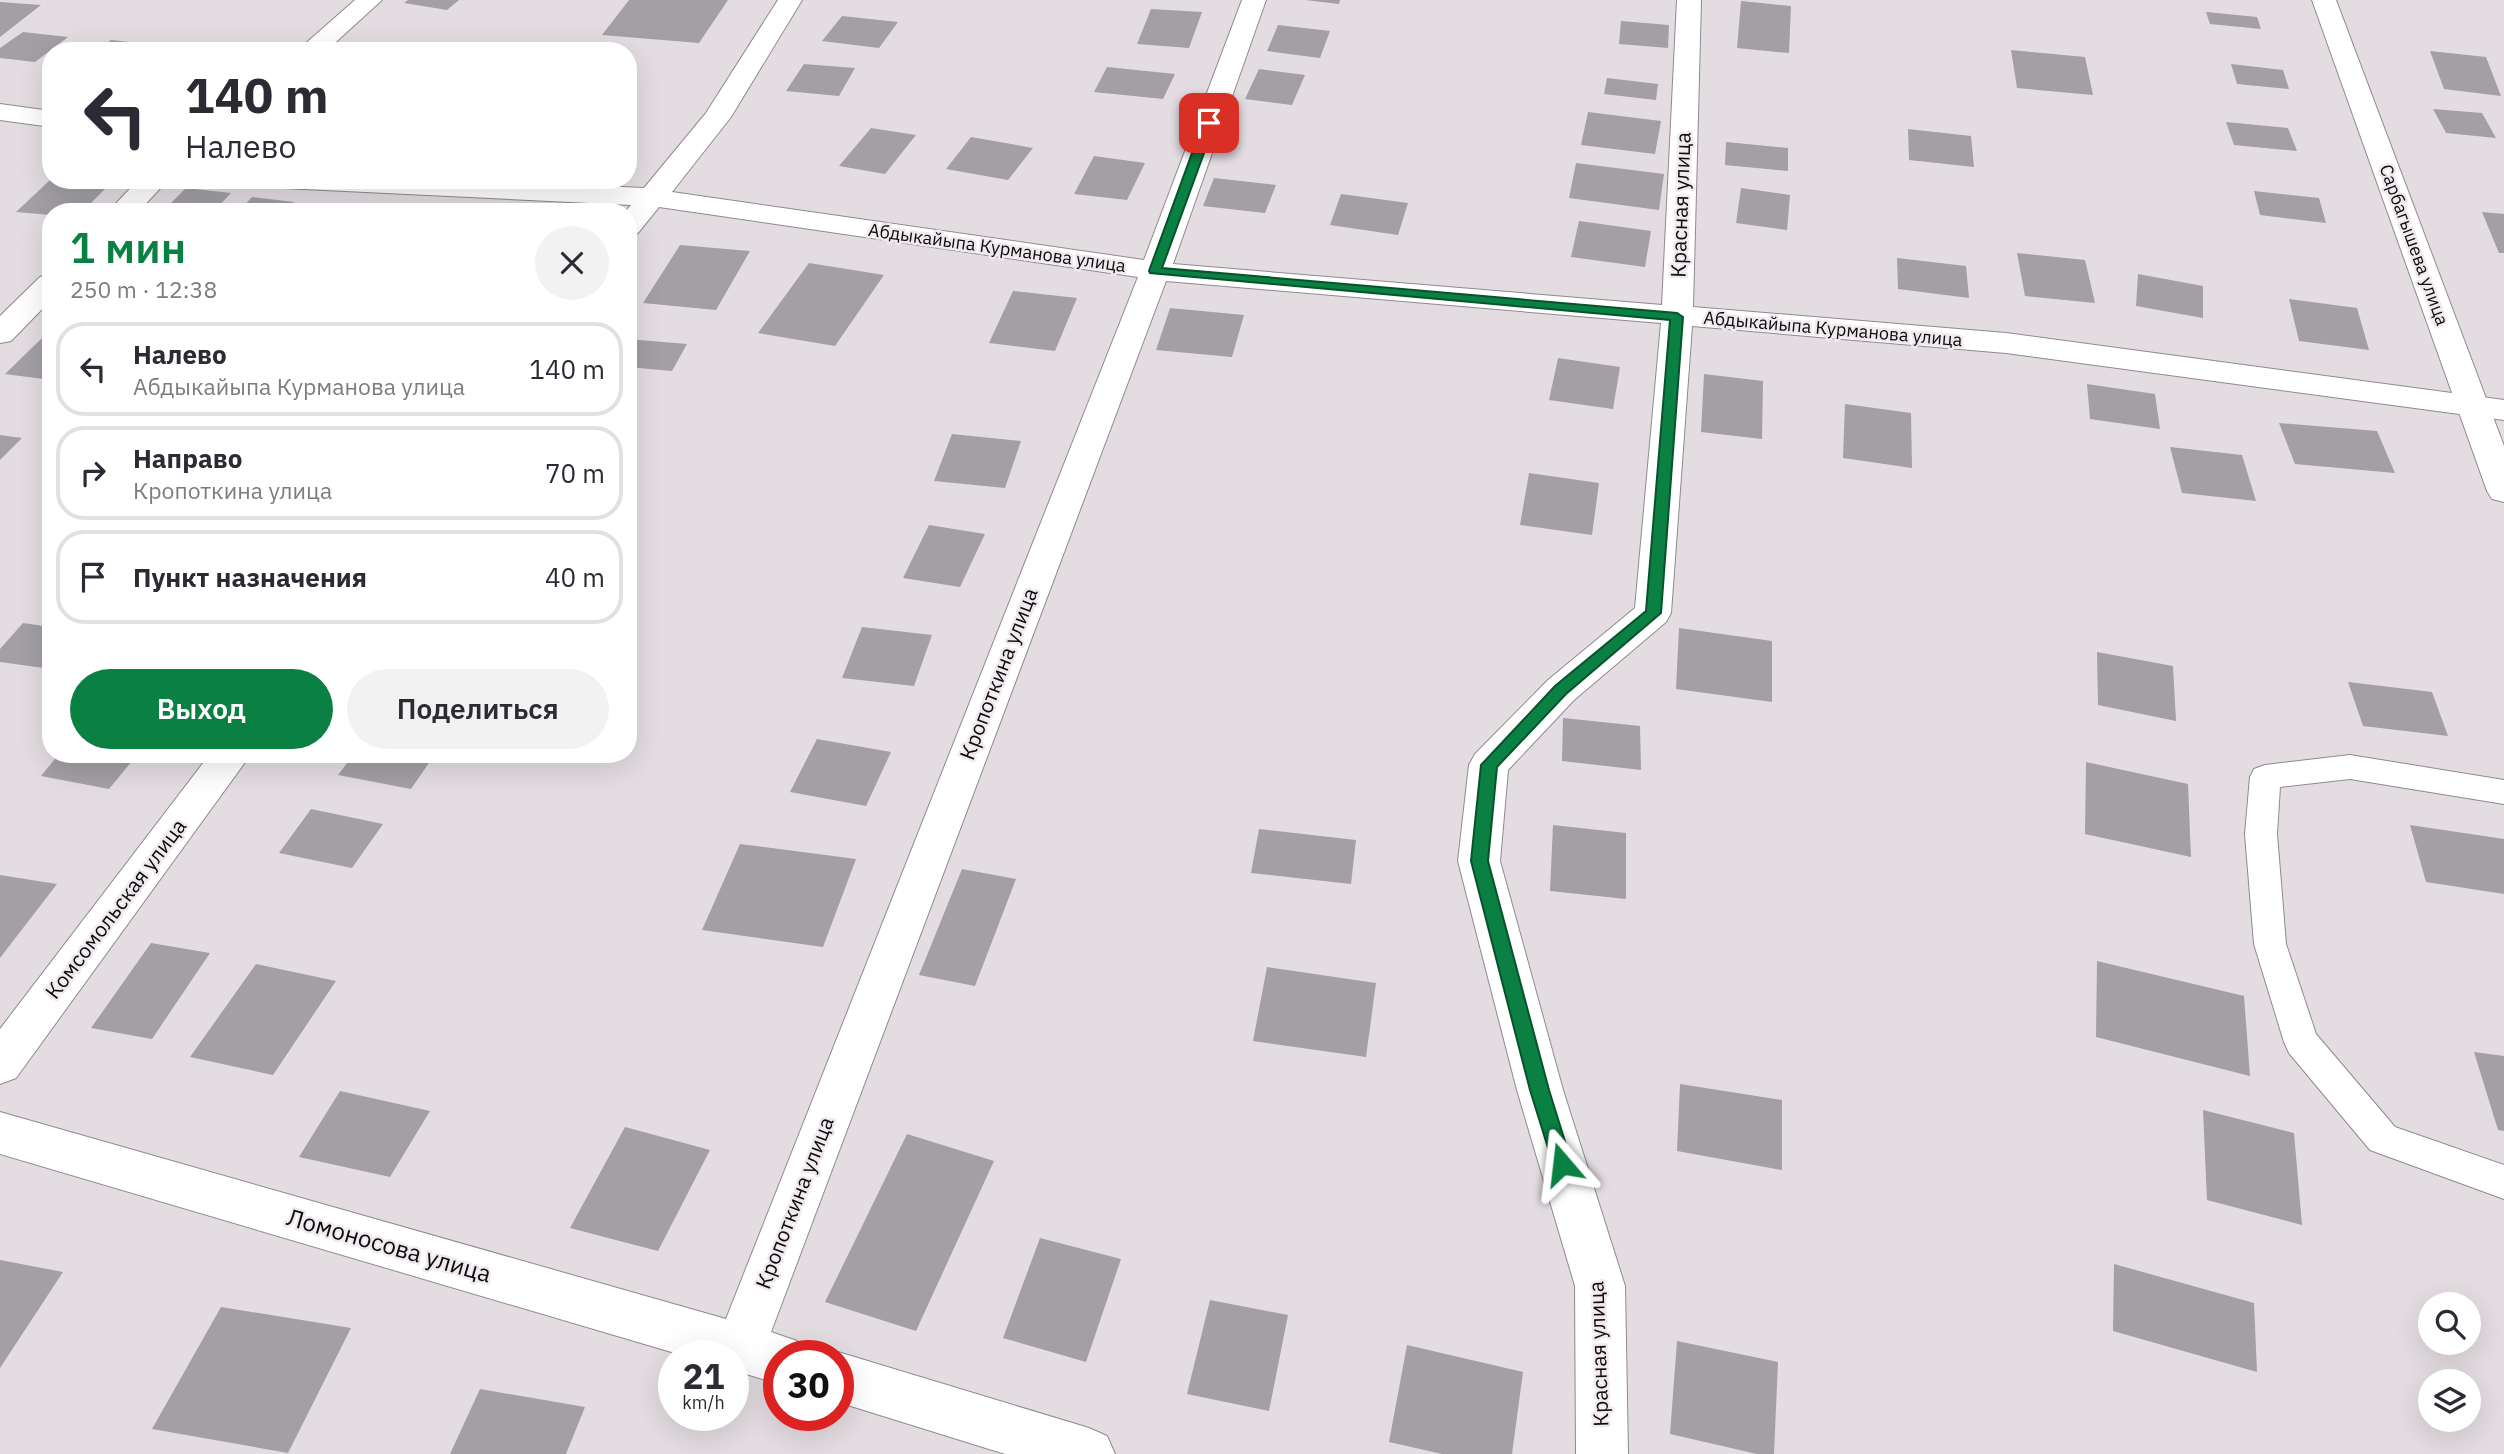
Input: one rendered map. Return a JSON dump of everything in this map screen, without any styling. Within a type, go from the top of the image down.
[{"type":"street","points":[[321,42],[370,0]]},
{"type":"street","points":[[637,215],[717,117],[790,0]]},
{"type":"street","name":"Кропоткина улица","points":[[759,1353],[1254,0]]},
{"type":"street","name":"Красная улица","points":[[1602,1454],[1600,1286],[1539,1090],[1479,861],[1489,765],[1561,690],[1653,613],[1677,317],[1689,0]]},
{"type":"street","name":"Сарбагышева улица","points":[[2324,0],[2504,491]]},
{"type":"street","points":[[0,112],[42,118]]},
{"type":"street","points":[[131,203],[145,189]]},
{"type":"street","name":"Абдыкайыпа Курманова улица","points":[[477,189],[650,197],[1155,271],[2006,343],[2504,410]]},
{"type":"street","points":[[0,334],[42,292]]},
{"type":"street","name":"Комсомольская улица","points":[[0,1064],[225,763]]},
{"type":"street","name":"Ломоносова улица","points":[[0,1133],[759,1353]]},
{"type":"street","points":[[854,1382],[1088,1454]]},
{"type":"lane","points":[[2504,792],[2350,767],[2265,777],[2261,834],[2270,944],[2301,1042],[2383,1139],[2504,1182]]},
{"type":"building","points":[[408,0],[459,0],[447,10],[404,3]]},
{"type":"building","points":[[629,0],[728,0],[699,43],[602,35]]},
{"type":"building","points":[[1305,0],[1340,0],[1339,4]]},
{"type":"building","points":[[1741,1],[1791,6],[1789,53],[1737,48]]},
{"type":"building","points":[[0,2],[41,5],[0,37]]},
{"type":"building","points":[[1151,9],[1202,12],[1189,48],[1137,44]]},
{"type":"building","points":[[2206,12],[2257,17],[2261,29],[2210,24]]},
{"type":"building","points":[[842,16],[898,22],[879,48],[822,41]]},
{"type":"building","points":[[1621,21],[1669,25],[1668,48],[1619,44]]},
{"type":"building","points":[[1278,25],[1330,31],[1320,58],[1267,51]]},
{"type":"building","points":[[23,32],[68,37],[61,42],[42,42],[42,57],[35,62],[0,58],[0,48]]},
{"type":"building","points":[[2011,50],[2085,57],[2093,95],[2017,88]]},
{"type":"building","points":[[2430,51],[2486,57],[2501,96],[2444,89]]},
{"type":"building","points":[[804,64],[855,68],[839,96],[786,91]]},
{"type":"building","points":[[2231,64],[2283,70],[2289,89],[2237,84]]},
{"type":"building","points":[[1107,67],[1175,74],[1163,99],[1094,92]]},
{"type":"building","points":[[1259,69],[1305,75],[1292,105],[1245,99]]},
{"type":"building","points":[[1607,78],[1658,84],[1656,100],[1604,94]]},
{"type":"building","points":[[2433,109],[2482,113],[2496,138],[2446,133]]},
{"type":"building","points":[[1588,112],[1661,121],[1655,154],[1581,145]]},
{"type":"building","points":[[2226,122],[2288,128],[2297,151],[2234,145]]},
{"type":"building","points":[[871,128],[916,135],[885,174],[839,166]]},
{"type":"building","points":[[1908,129],[1971,136],[1974,167],[1909,160]]},
{"type":"building","points":[[971,137],[1033,148],[1008,180],[946,169]]},
{"type":"building","points":[[1726,142],[1788,148],[1788,171],[1725,165]]},
{"type":"building","points":[[1094,156],[1145,163],[1127,200],[1074,194]]},
{"type":"building","points":[[1576,163],[1664,174],[1659,210],[1569,198]]},
{"type":"building","points":[[1214,178],[1276,185],[1265,213],[1203,206]]},
{"type":"building","points":[[42,188],[105,189],[91,203],[42,203],[42,214],[16,212]]},
{"type":"building","points":[[1741,188],[1790,195],[1787,230],[1736,223]]},
{"type":"building","points":[[185,189],[231,193],[222,203],[171,203]]},
{"type":"building","points":[[2254,191],[2319,198],[2326,223],[2260,215]]},
{"type":"building","points":[[1341,194],[1408,203],[1398,235],[1330,225]]},
{"type":"building","points":[[252,197],[294,202],[293,203],[246,203]]},
{"type":"building","points":[[2482,212],[2504,214],[2504,253],[2499,253]]},
{"type":"building","points":[[1579,221],[1651,231],[1645,267],[1571,257]]},
{"type":"building","points":[[680,245],[750,251],[716,310],[643,303]]},
{"type":"building","points":[[2017,253],[2085,260],[2095,303],[2025,296]]},
{"type":"building","points":[[1897,258],[1966,266],[1969,298],[1898,289]]},
{"type":"building","points":[[809,263],[884,275],[835,346],[758,333]]},
{"type":"building","points":[[2138,274],[2203,286],[2203,318],[2136,306]]},
{"type":"building","points":[[1013,291],[1077,298],[1055,351],[989,343]]},
{"type":"building","points":[[2289,299],[2357,308],[2369,350],[2299,341]]},
{"type":"building","points":[[1170,308],[1244,315],[1232,357],[1156,350]]},
{"type":"building","points":[[41,339],[42,339],[42,379],[5,374]]},
{"type":"building","points":[[637,340],[687,344],[672,371],[637,368]]},
{"type":"building","points":[[1558,358],[1620,367],[1613,409],[1549,400]]},
{"type":"building","points":[[1704,374],[1763,381],[1762,439],[1701,432]]},
{"type":"building","points":[[2087,384],[2155,394],[2160,429],[2090,419]]},
{"type":"building","points":[[1845,404],[1911,413],[1912,468],[1843,458]]},
{"type":"building","points":[[2279,423],[2377,431],[2395,473],[2295,464]]},
{"type":"building","points":[[952,434],[1021,441],[1005,488],[934,481]]},
{"type":"building","points":[[0,435],[22,438],[0,460]]},
{"type":"building","points":[[2170,447],[2242,455],[2256,501],[2182,493]]},
{"type":"building","points":[[1529,473],[1599,483],[1592,535],[1520,525]]},
{"type":"building","points":[[929,525],[985,534],[960,587],[903,578]]},
{"type":"building","points":[[23,623],[42,626],[42,668],[0,662],[0,649]]},
{"type":"building","points":[[862,627],[932,635],[914,686],[842,678]]},
{"type":"building","points":[[1679,628],[1772,641],[1772,702],[1676,689]]},
{"type":"building","points":[[2097,652],[2173,666],[2176,721],[2098,705]]},
{"type":"building","points":[[2348,682],[2432,692],[2448,736],[2363,726]]},
{"type":"building","points":[[1563,718],[1640,726],[1641,770],[1562,761]]},
{"type":"building","points":[[817,739],[891,752],[866,806],[790,792]]},
{"type":"building","points":[[2086,762],[2188,784],[2191,857],[2085,834]]},
{"type":"building","points":[[52,763],[131,763],[109,789],[41,776]]},
{"type":"building","points":[[347,763],[429,763],[411,789],[338,775]]},
{"type":"building","points":[[311,809],[383,824],[352,868],[279,853]]},
{"type":"building","points":[[1553,825],[1626,833],[1626,899],[1550,891]]},
{"type":"building","points":[[2410,825],[2504,839],[2504,894],[2426,882]]},
{"type":"building","points":[[1259,829],[1356,840],[1351,884],[1251,873]]},
{"type":"building","points":[[740,844],[856,859],[823,947],[702,930]]},
{"type":"building","points":[[962,869],[1016,879],[975,986],[919,975]]},
{"type":"building","points":[[0,875],[57,884],[0,958]]},
{"type":"building","points":[[151,943],[210,953],[152,1039],[91,1028]]},
{"type":"building","points":[[2097,961],[2244,996],[2250,1076],[2096,1037]]},
{"type":"building","points":[[256,964],[336,981],[273,1075],[190,1057]]},
{"type":"building","points":[[1267,967],[1376,983],[1366,1057],[1253,1041]]},
{"type":"building","points":[[2474,1052],[2504,1056],[2504,1131],[2498,1130]]},
{"type":"building","points":[[1680,1084],[1782,1100],[1782,1170],[1677,1151]]},
{"type":"building","points":[[340,1091],[430,1111],[390,1177],[299,1157]]},
{"type":"building","points":[[2203,1110],[2294,1133],[2302,1225],[2207,1200]]},
{"type":"building","points":[[625,1127],[710,1150],[658,1251],[570,1228]]},
{"type":"building","points":[[907,1134],[994,1161],[916,1331],[825,1302]]},
{"type":"building","points":[[1040,1238],[1121,1259],[1086,1362],[1003,1338]]},
{"type":"building","points":[[0,1260],[63,1272],[0,1368]]},
{"type":"building","points":[[2114,1264],[2254,1303],[2257,1372],[2113,1331]]},
{"type":"building","points":[[1210,1300],[1288,1315],[1269,1411],[1187,1394]]},
{"type":"building","points":[[221,1307],[351,1328],[288,1453],[152,1429]]},
{"type":"building","points":[[1677,1341],[1778,1362],[1774,1454],[1757,1454],[1670,1434]]},
{"type":"building","points":[[1407,1345],[1523,1372],[1512,1454],[1442,1454],[1389,1442]]},
{"type":"building","points":[[480,1389],[585,1407],[566,1454],[450,1454]]},
{"type":"route","points":[[1209,123],[1155,271],[1677,317],[1653,613],[1561,690],[1489,765],[1479,861],[1539,1090],[1562,1164]]}]
